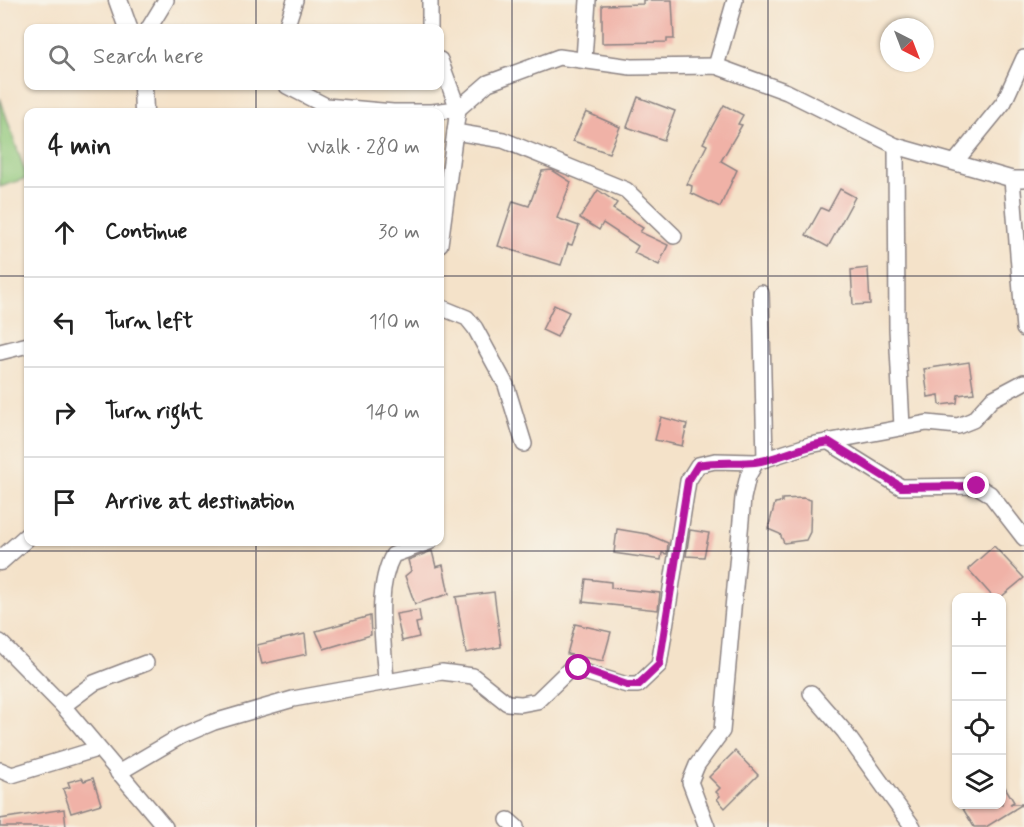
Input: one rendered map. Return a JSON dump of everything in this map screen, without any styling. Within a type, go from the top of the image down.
[{"type":"street","points":[[118,0],[127,24]]},
{"type":"street","points":[[151,24],[166,0]]},
{"type":"street","points":[[287,24],[295,0]]},
{"type":"street","points":[[429,24],[430,0]]},
{"type":"street","points":[[584,58],[588,0]]},
{"type":"street","points":[[716,66],[735,0]]},
{"type":"street","points":[[444,110],[458,109],[488,83],[537,63],[559,57],[584,58],[631,67],[716,66],[787,92],[896,146],[1018,179],[1024,329]]},
{"type":"street","points":[[956,161],[1004,102],[1024,58]]},
{"type":"street","points":[[444,71],[458,109],[444,214]]},
{"type":"street","points":[[142,90],[144,108]]},
{"type":"street","points":[[293,90],[316,107],[348,108]]},
{"type":"street","points":[[455,132],[503,140],[626,190],[674,236]]},
{"type":"street","points":[[896,146],[897,329],[902,427]]},
{"type":"street","points":[[707,827],[697,806],[690,782],[697,765],[722,731],[743,498],[748,477],[761,460],[761,293]]},
{"type":"street","points":[[444,309],[468,318],[475,328],[506,385],[524,444]]},
{"type":"street","points":[[0,352],[24,346]]},
{"type":"street","points":[[118,773],[181,736],[214,722],[293,699],[442,672],[473,676],[507,703],[521,704],[537,701],[571,668],[627,685],[638,685],[659,665],[688,481],[698,465],[715,461],[761,460],[810,445],[927,423],[958,426],[973,420],[992,399],[1024,382]]},
{"type":"street","points":[[829,442],[901,487],[977,486],[990,494],[1024,538]]},
{"type":"street","points":[[0,561],[24,540]]},
{"type":"street","points":[[386,682],[383,611],[386,568],[393,555],[418,546]]},
{"type":"street","points":[[0,642],[63,706],[165,827]]},
{"type":"street","points":[[63,706],[94,683],[146,663]]},
{"type":"street","points":[[811,693],[844,731],[913,827]]},
{"type":"street","points":[[0,770],[12,775],[97,748]]},
{"type":"green space","points":[[0,98],[24,169],[24,179],[0,187]]},
{"type":"building","points":[[643,0],[672,0],[674,39],[667,39],[667,42],[602,43],[602,5],[643,4]]},
{"type":"building","points":[[638,97],[675,111],[664,140],[627,127]]},
{"type":"building","points":[[724,105],[743,115],[738,124],[742,125],[721,161],[737,170],[720,207],[691,193],[692,186],[687,184],[707,145],[703,143]]},
{"type":"building","points":[[586,112],[620,127],[609,153],[573,141]]},
{"type":"building","points":[[552,170],[571,182],[557,218],[579,226],[572,245],[568,244],[561,265],[498,246],[513,201],[529,206],[542,171]]},
{"type":"building","points":[[840,189],[855,197],[828,247],[806,235],[821,208],[828,211]]},
{"type":"building","points":[[598,190],[617,203],[613,209],[643,228],[640,232],[668,245],[659,265],[634,253],[638,246],[603,223],[599,230],[580,218]]},
{"type":"building","points":[[868,268],[870,304],[853,305],[851,270]]},
{"type":"building","points":[[554,305],[569,312],[557,337],[542,330]]},
{"type":"building","points":[[969,362],[974,393],[958,395],[957,403],[940,405],[939,395],[928,397],[924,369]]},
{"type":"building","points":[[661,417],[687,424],[682,446],[655,440]]},
{"type":"building","points":[[782,499],[811,500],[810,532],[806,540],[784,543],[780,534],[768,529],[775,503],[782,502]]},
{"type":"building","points":[[617,529],[647,534],[668,543],[667,554],[662,553],[661,560],[614,553]]},
{"type":"building","points":[[690,530],[709,533],[704,557],[686,556]]},
{"type":"building","points":[[994,546],[1024,578],[1006,593],[989,593],[968,569]]},
{"type":"building","points":[[432,551],[436,567],[443,565],[449,594],[415,604],[405,576],[411,571],[408,560]]},
{"type":"building","points":[[586,579],[611,582],[611,588],[660,593],[658,610],[583,602]]},
{"type":"building","points":[[494,592],[501,647],[466,653],[456,597]]},
{"type":"building","points":[[419,610],[421,622],[416,623],[419,637],[402,641],[396,614]]},
{"type":"building","points":[[370,616],[371,635],[324,649],[316,631]]},
{"type":"building","points":[[575,624],[611,632],[603,661],[567,654]]},
{"type":"building","points":[[305,634],[307,654],[262,664],[257,645]]},
{"type":"building","points":[[735,751],[758,775],[725,808],[717,799],[720,796],[716,792],[720,788],[709,777]]},
{"type":"building","points":[[82,778],[84,781],[93,778],[101,804],[71,813],[63,789],[70,787],[68,782]]},
{"type":"building","points":[[1006,789],[1014,802],[1010,804],[1023,804],[986,827],[974,827],[963,809],[1006,809]]},
{"type":"building","points":[[64,809],[66,827],[0,827],[0,819]]},
{"type":"route","points":[[579,668],[627,685],[638,685],[659,665],[688,481],[698,465],[715,461],[756,462],[810,445],[829,442],[901,487],[977,486]]}]
